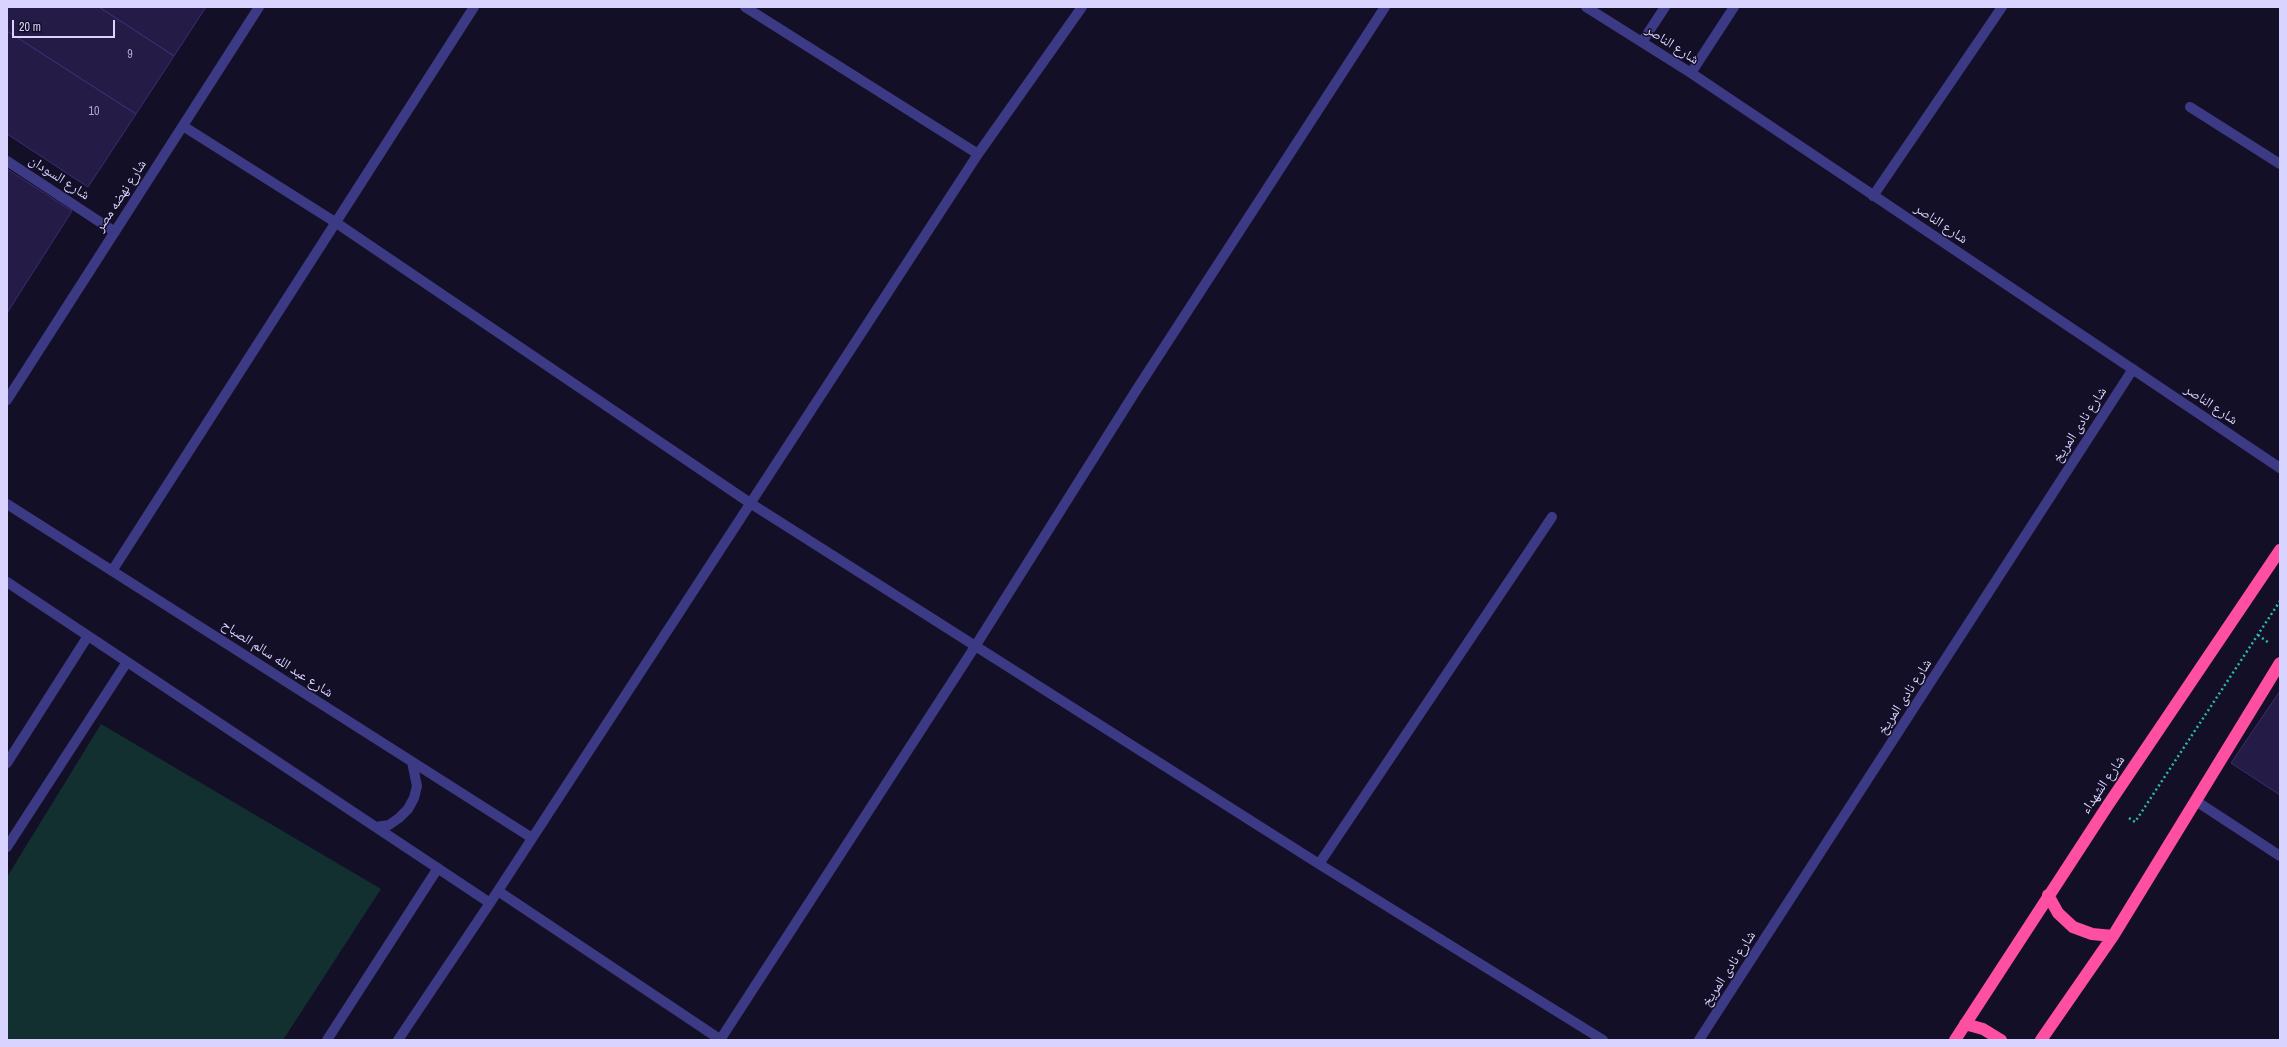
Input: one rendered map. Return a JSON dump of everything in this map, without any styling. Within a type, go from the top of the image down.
[{"type":"highway","name":"شارع الشهداء","points":[[1955,1040],[2048,895],[2280,550]]},
{"type":"highway","points":[[2041,1040],[2112,936],[2280,663]]},
{"type":"highway","points":[[2048,895],[2058,913],[2073,926],[2092,934],[2112,936]]},
{"type":"highway","points":[[1965,1024],[1984,1029],[2001,1040]]},
{"type":"street","name":"شارع نهضه مصر","points":[[7,400],[259,7]]},
{"type":"street","points":[[112,571],[474,7]]},
{"type":"street","points":[[745,7],[978,154]]},
{"type":"street","points":[[398,1040],[498,891],[978,154],[1082,7]]},
{"type":"street","points":[[498,891],[721,1040],[976,645],[1137,389],[1385,7]]},
{"type":"street","name":"شارع الناصر","points":[[1586,7],[1691,73],[2280,468]]},
{"type":"street","points":[[1642,42],[1665,7]]},
{"type":"street","points":[[1691,73],[1734,7]]},
{"type":"street","points":[[1874,196],[2002,7]]},
{"type":"street","points":[[2190,107],[2280,164]]},
{"type":"street","points":[[183,126],[335,222],[750,503],[1319,864],[1603,1040]]},
{"type":"street","name":"شارع السودان","points":[[7,161],[115,232]]},
{"type":"street","name":"شارع نادى المريخ","points":[[1700,1040],[2133,369]]},
{"type":"street","name":"شارع عبد الله سالم الصباح","points":[[7,504],[532,838]]},
{"type":"street","points":[[1319,864],[1552,517]]},
{"type":"street","points":[[7,582],[490,903]]},
{"type":"street","points":[[7,763],[88,636]]},
{"type":"street","points":[[7,847],[127,662]]},
{"type":"street","points":[[376,828],[389,825],[408,809],[414,798],[417,786],[412,762]]},
{"type":"street","points":[[2196,801],[2280,856]]},
{"type":"street","points":[[327,1040],[438,868]]},
{"type":"path","points":[[2108,805],[2135,822],[2280,601]]},
{"type":"green space","points":[[101,724],[381,889],[283,1040],[7,1040],[7,877]]},
{"type":"building","points":[[7,7],[99,7],[174,56],[136,114],[7,31]]},
{"type":"building","points":[[99,7],[206,7],[174,56]]},
{"type":"building","points":[[7,31],[136,114],[88,187],[7,134]]},
{"type":"building","points":[[7,169],[72,211],[7,313]]},
{"type":"building","points":[[2280,691],[2280,795],[2231,763]]}]
